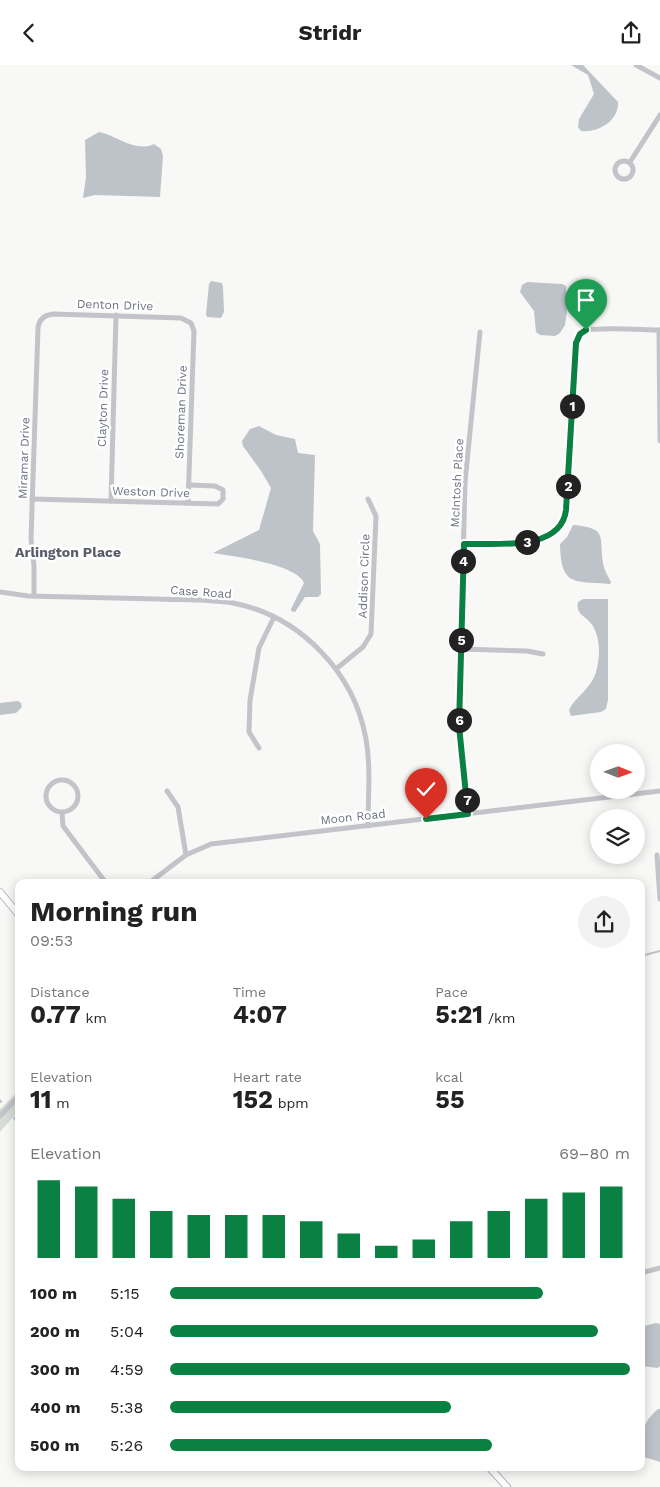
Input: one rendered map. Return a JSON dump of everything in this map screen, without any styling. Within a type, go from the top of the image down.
[{"type":"main road","points":[[0,892],[15,910]]},
{"type":"main road","points":[[493,1471],[507,1487]]},
{"type":"street","points":[[636,65],[660,78]]},
{"type":"street","points":[[630,162],[660,115]]},
{"type":"street","name":"Denton Drive","points":[[40,321],[45,316],[53,313],[181,317],[191,323]]},
{"type":"street","name":"Clayton Drive","points":[[111,501],[116,315]]},
{"type":"street","name":"Miramar Drive","points":[[34,596],[34,566],[31,539],[40,321]]},
{"type":"street","name":"Shoreman Drive","points":[[188,503],[194,331],[191,323]]},
{"type":"street","points":[[464,544],[533,542],[550,536],[562,523],[566,510],[576,343],[580,334],[589,330],[660,330],[660,441]]},
{"type":"street","name":"McIntosh Place","points":[[468,814],[459,726],[465,483],[480,332]]},
{"type":"street","name":"Weston Drive","points":[[32,499],[218,504],[224,496],[223,490],[218,487],[189,485]]},
{"type":"street","name":"Addison Circle","points":[[336,669],[363,647],[372,630],[376,516],[368,499]]},
{"type":"street","name":"Case Road","points":[[0,592],[34,596],[211,601],[240,605],[274,617],[304,635],[336,669],[356,703],[366,740],[368,826]]},
{"type":"street","points":[[259,748],[249,732],[250,700],[259,648],[274,617]]},
{"type":"street","points":[[461,649],[529,651],[543,654]]},
{"type":"street","points":[[63,780],[73,784],[78,794],[78,799],[72,809],[62,813],[52,810],[48,806],[45,796],[52,783],[63,780]]},
{"type":"street","points":[[167,791],[178,807],[186,855]]},
{"type":"street","name":"Moon Road","points":[[155,879],[186,855],[203,846],[216,843],[660,791]]},
{"type":"street","points":[[62,813],[63,826],[103,879]]},
{"type":"street","points":[[657,855],[660,899]]},
{"type":"street","points":[[0,1116],[15,1100]]},
{"type":"street","points":[[645,1272],[660,1268]]},
{"type":"shaded area","points":[[571,65],[583,65],[618,102],[615,115],[600,128],[581,131],[578,127],[579,119],[594,94],[588,75]]},
{"type":"shaded area","points":[[99,132],[133,145],[147,146],[154,144],[161,149],[163,156],[160,197],[95,195],[83,198],[86,177],[85,140]]},
{"type":"shaded area","points":[[211,281],[222,283],[224,312],[221,318],[207,317],[206,314],[209,284]]},
{"type":"shaded area","points":[[527,282],[562,284],[566,286],[567,311],[565,325],[560,333],[555,336],[540,335],[536,332],[534,311],[520,292],[522,285]]},
{"type":"shaded area","points":[[259,426],[276,435],[295,439],[298,453],[315,455],[313,531],[320,544],[321,594],[318,597],[305,597],[295,612],[291,611],[291,609],[304,583],[299,576],[263,562],[213,553],[259,530],[271,488],[243,446],[242,441],[250,429]]},
{"type":"shaded area","points":[[573,525],[592,528],[600,535],[604,566],[611,582],[610,584],[587,583],[572,579],[567,575],[563,568],[560,544],[567,537]]},
{"type":"shaded area","points":[[583,599],[608,599],[608,700],[606,709],[601,712],[571,716],[569,710],[594,678],[598,661],[599,643],[596,631],[578,610],[578,602]]},
{"type":"shaded area","points":[[18,701],[22,707],[16,713],[0,715],[0,703]]},
{"type":"shaded area","points":[[15,1094],[15,1115],[0,1132],[0,1109]]},
{"type":"shaded area","points":[[656,1323],[660,1324],[660,1366],[658,1368],[645,1366],[645,1326]]},
{"type":"shaded area","points":[[660,1409],[660,1462],[645,1457],[645,1425],[652,1414]]},
{"type":"waterway","points":[[645,955],[660,951]]},
{"type":"district","name":"Arlington Place","points":[[68,552]]},
{"type":"route","points":[[426,819],[468,814],[459,726],[464,544],[533,542],[550,536],[562,523],[566,510],[576,343],[580,334],[586,330]]}]
